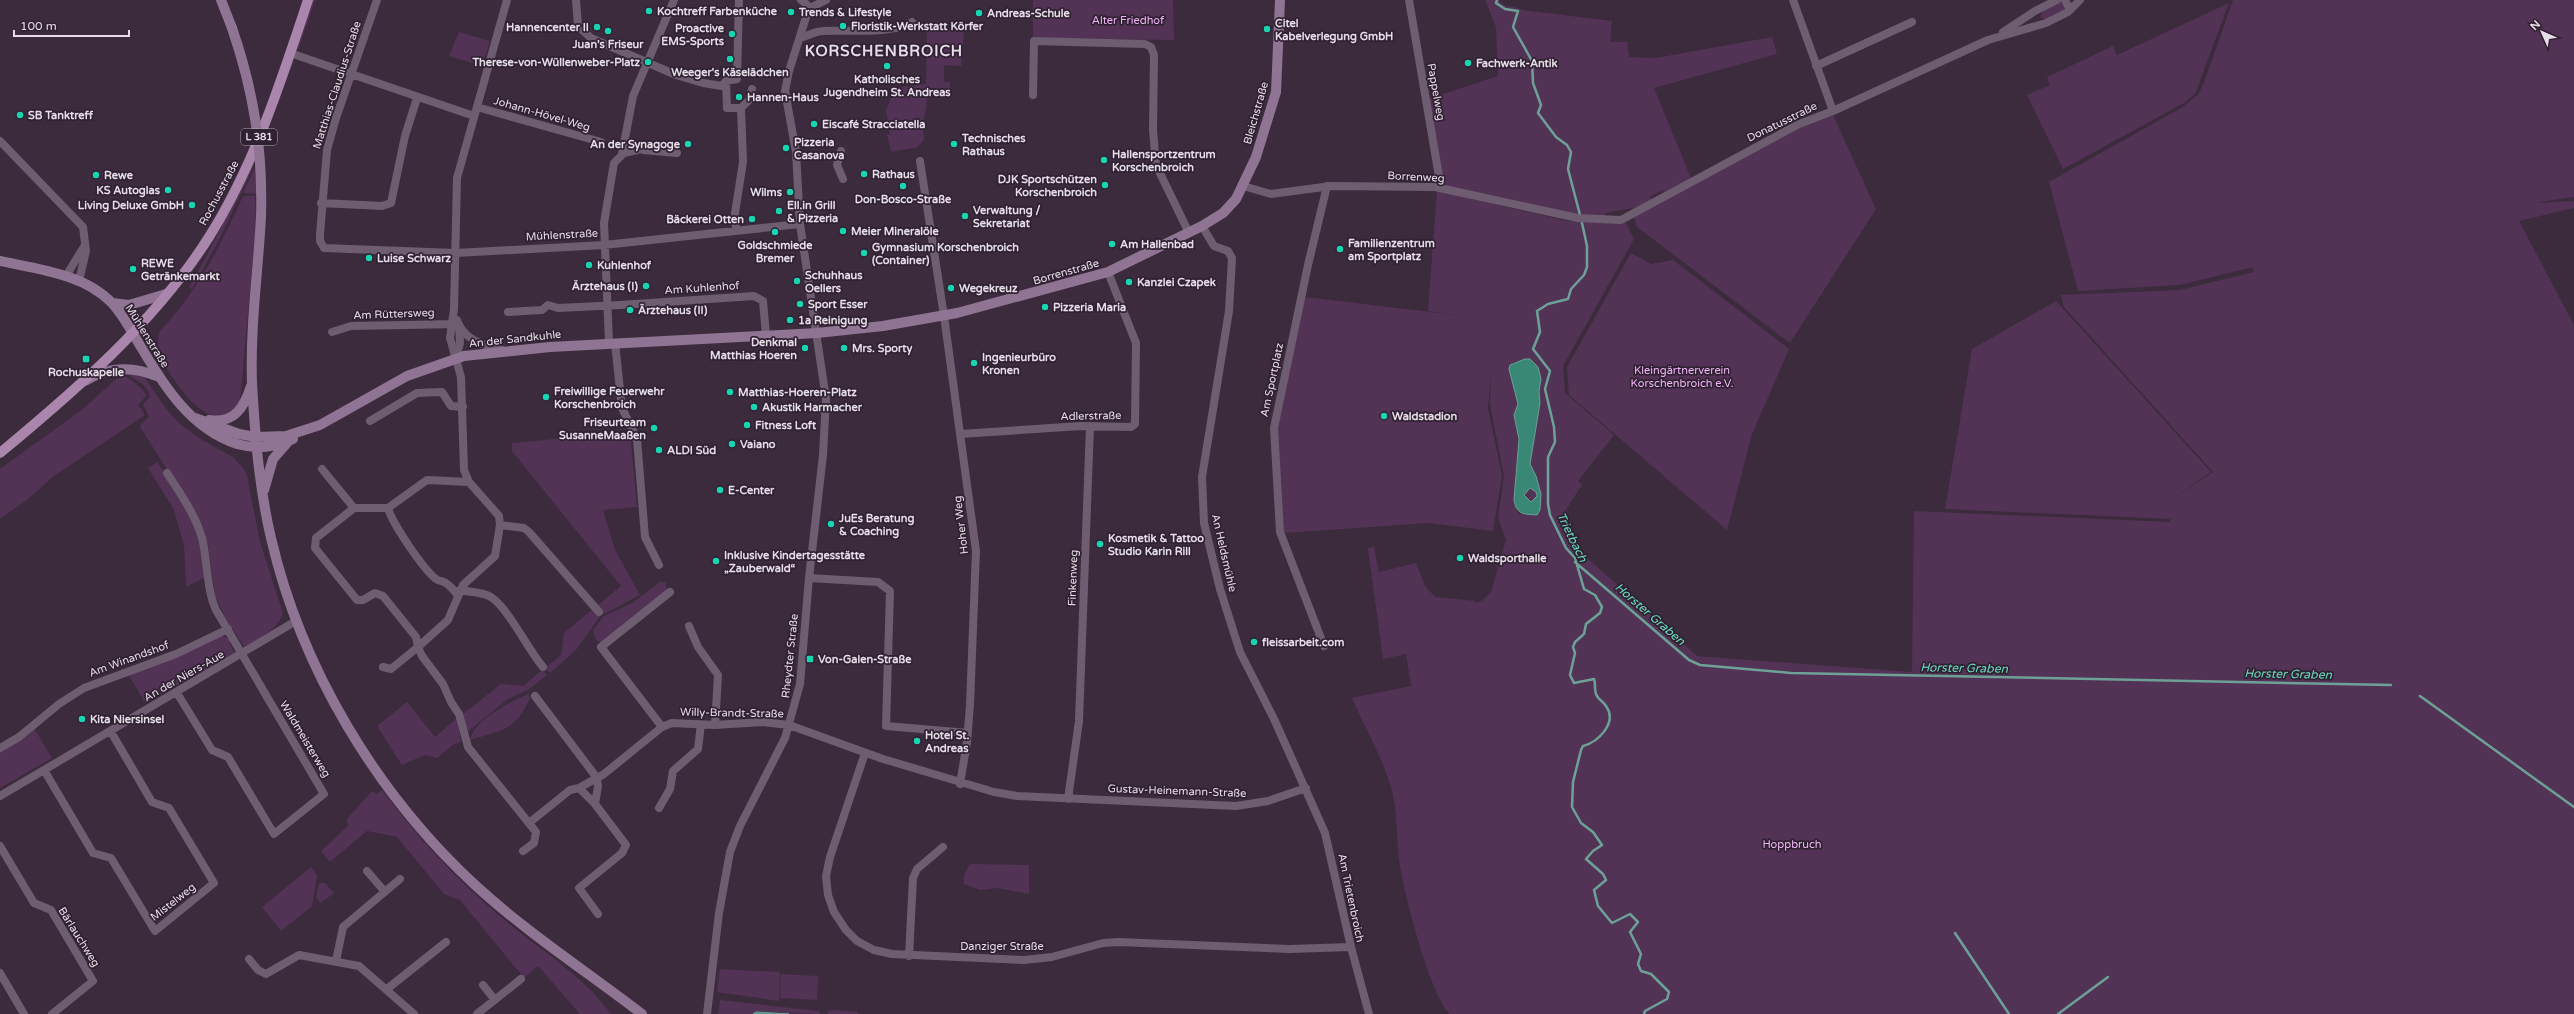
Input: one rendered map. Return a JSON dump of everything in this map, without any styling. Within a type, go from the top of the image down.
[{"type":"main road","points":[[221,0],[245,68],[257,123],[262,173],[262,217],[252,381],[256,437],[263,496],[274,552],[296,621],[326,687],[354,735],[382,778],[430,837],[486,894],[642,1014]]},
{"type":"main road","name":"Rochusstraße","points":[[132,332],[166,294],[203,246],[226,208],[260,134],[308,0]]},
{"type":"main road","name":"Bleichstraße","points":[[1233,203],[1243,186],[1261,143],[1276,92],[1280,0]]},
{"type":"main road","name":"Borrenstraße","points":[[817,333],[884,326],[944,316],[1108,272],[1202,226],[1223,213],[1233,203]]},
{"type":"main road","name":"Mühlenstraße","points":[[0,261],[66,276],[79,281],[112,303],[176,401],[195,418],[224,439],[257,448]]},
{"type":"main road","points":[[112,303],[129,305],[166,294]]},
{"type":"main road","name":"L 381","points":[[0,453],[79,384],[132,332]]},
{"type":"main road","name":"An der Sandkuhle","points":[[257,448],[287,442],[407,376],[456,358],[503,350],[817,333]]},
{"type":"main road","points":[[79,384],[108,371],[128,368],[142,369],[159,377]]},
{"type":"main road","points":[[195,418],[219,422],[234,417],[245,403],[252,381]]},
{"type":"main road","name":"Mühlenstraße","points":[[195,418],[231,432],[256,437]]},
{"type":"main road","name":"An der Sandkuhle","points":[[256,437],[286,436],[314,428]]},
{"type":"main road","points":[[263,496],[273,459],[287,442]]},
{"type":"street","name":"Matthias-Claudius-Straße","points":[[324,248],[320,239],[321,203],[326,152],[350,75],[377,0]]},
{"type":"street","points":[[383,667],[391,669],[448,620],[459,592],[494,556],[500,525],[496,511],[469,482],[464,470],[461,377],[456,358],[460,343],[455,324],[454,310],[458,174],[507,0]]},
{"type":"street","points":[[576,0],[576,20],[583,32],[660,68],[703,83],[722,86],[726,81],[738,79],[739,0]]},
{"type":"street","points":[[659,565],[645,538],[637,439],[622,408],[607,306],[604,223],[613,167],[622,150],[632,99],[674,0]]},
{"type":"street","points":[[801,0],[811,8],[826,0]]},
{"type":"street","name":"Pappelweg","points":[[1409,0],[1441,188]]},
{"type":"street","points":[[1793,0],[1833,112]]},
{"type":"street","name":"Donatusstraße","points":[[1583,219],[1616,221],[1627,218],[1767,140],[1820,114],[1833,112],[1988,40],[2035,10],[2057,0]]},
{"type":"street","points":[[2065,0],[2070,10]]},
{"type":"street","name":"Donatusstraße","points":[[1988,40],[2041,24],[2070,10],[2080,0]]},
{"type":"street","name":"Rheydter Straße","points":[[707,1014],[719,913],[730,852],[789,725],[800,684],[809,578],[823,455],[826,404],[817,333],[800,224],[795,149],[785,95],[787,77],[811,8]]},
{"type":"street","points":[[2035,10],[2041,24]]},
{"type":"street","points":[[800,38],[822,31],[877,29],[906,26],[912,22]]},
{"type":"street","points":[[1816,66],[1912,22]]},
{"type":"street","points":[[1033,95],[1034,41],[1145,44],[1152,48],[1155,161],[1159,174],[1189,233]]},
{"type":"street","points":[[290,53],[417,98],[474,116]]},
{"type":"street","points":[[726,81],[727,108],[741,108],[750,100],[752,89]]},
{"type":"street","points":[[321,203],[382,206],[391,203],[405,136],[417,98]]},
{"type":"street","name":"Johann-Hövel-Weg","points":[[477,107],[601,142]]},
{"type":"street","points":[[736,230],[735,213],[743,162],[741,108]]},
{"type":"street","points":[[0,141],[80,223],[85,232],[85,245],[84,265],[79,281]]},
{"type":"street","points":[[610,144],[622,150],[677,153]]},
{"type":"street","points":[[841,151],[837,165],[843,179]]},
{"type":"street","points":[[920,161],[944,316]]},
{"type":"street","name":"Borrenweg","points":[[1243,186],[1265,194],[1275,194],[1327,186],[1441,188],[1583,219]]},
{"type":"street","name":"Am Sportplatz","points":[[1324,646],[1280,532],[1274,428],[1308,265],[1327,186]]},
{"type":"street","name":"Mühlenstraße","points":[[324,248],[456,253],[604,244],[800,224]]},
{"type":"street","name":"An Heldsmühle","points":[[1202,226],[1214,246],[1229,252],[1232,258],[1228,311],[1203,465],[1201,496],[1205,529],[1217,578],[1240,652],[1306,788]]},
{"type":"street","points":[[66,276],[85,245]]},
{"type":"street","name":"Adlerstraße","points":[[960,434],[1090,426],[1131,427],[1136,422],[1136,344],[1108,272]]},
{"type":"street","name":"Am Kuhlenhof","points":[[508,312],[542,310],[548,306],[558,308],[607,306],[756,296],[763,302],[766,335]]},
{"type":"street","name":"Hoher Weg","points":[[944,316],[976,560],[968,733]]},
{"type":"street","points":[[455,324],[473,340],[503,350]]},
{"type":"street","name":"Am Rüttersweg","points":[[332,332],[351,326],[455,324]]},
{"type":"street","points":[[370,421],[421,392],[442,392],[451,406],[463,407]]},
{"type":"street","name":"Finkenweg","points":[[1068,799],[1078,730],[1090,426]]},
{"type":"street","points":[[322,469],[354,508]]},
{"type":"street","points":[[167,472],[197,525],[204,547],[211,598],[242,654]]},
{"type":"street","points":[[469,482],[425,481],[388,508],[354,508],[316,538],[314,543],[316,549],[357,600],[363,600],[375,593],[383,596],[416,637],[422,656],[443,684],[450,702],[459,714],[464,739],[468,748],[536,832],[534,843],[523,851]]},
{"type":"street","points":[[388,508],[404,540],[436,580],[446,583],[459,592],[492,598],[525,638],[531,653],[543,668]]},
{"type":"street","points":[[500,525],[528,530],[599,612]]},
{"type":"street","points":[[809,578],[878,582],[890,591],[886,726],[968,733],[960,784]]},
{"type":"street","points":[[662,727],[601,647],[670,592]]},
{"type":"street","name":"An der Niers-Aue","points":[[0,796],[177,693],[296,621]]},
{"type":"street","points":[[689,626],[698,646],[718,674],[715,725]]},
{"type":"street","name":"Am Winandshof","points":[[0,748],[19,737],[59,704],[84,688],[105,678],[176,654],[228,629]]},
{"type":"street","name":"Waldmeisterweg","points":[[177,693],[212,750],[228,757],[274,834],[324,794],[242,654]]},
{"type":"street","points":[[535,696],[597,778],[598,786],[595,804]]},
{"type":"street","name":"Willy-Brandt-Straße","points":[[529,823],[570,790],[579,788],[597,778],[662,727],[676,722],[715,725],[762,722],[789,725]]},
{"type":"street","points":[[659,808],[670,789],[673,771],[699,748],[701,724]]},
{"type":"street","name":"Gustav-Heinemann-Straße","points":[[789,725],[865,753],[960,784],[1007,795],[1236,806],[1268,801],[1306,788]]},
{"type":"street","name":"Mistelweg","points":[[44,770],[92,853],[110,858],[154,931],[214,883],[169,808],[152,802],[111,732]]},
{"type":"street","name":"Danziger Straße","points":[[865,753],[827,867],[828,895],[840,922],[858,941],[879,951],[909,956],[1035,960],[1119,942],[1289,949],[1351,947]]},
{"type":"street","points":[[579,788],[595,804],[626,845],[622,853],[579,888],[598,914]]},
{"type":"street","name":"Am Trietenbroich","points":[[1306,788],[1328,843],[1351,947],[1369,1014]]},
{"type":"street","name":"Bärlauchweg","points":[[0,846],[34,903],[51,910],[93,981],[52,1014]]},
{"type":"street","points":[[909,956],[912,878],[918,869],[943,846]]},
{"type":"street","points":[[367,871],[384,892]]},
{"type":"street","points":[[336,961],[343,927],[400,879]]},
{"type":"street","points":[[388,990],[446,942]]},
{"type":"street","points":[[249,960],[258,970],[266,974],[298,955],[359,966],[414,1014]]},
{"type":"street","points":[[0,973],[24,1014]]},
{"type":"street","points":[[477,1014],[521,979]]},
{"type":"street","points":[[483,985],[495,1000]]},
{"type":"green space","points":[[312,0],[315,0],[298,50],[297,46]]},
{"type":"green space","name":"Alter Friedhof","points":[[1033,0],[1173,0],[1174,40],[1036,38],[1033,37]]},
{"type":"green space","points":[[1485,0],[1499,0],[1503,5],[1522,10],[1612,21],[1610,42],[1627,42],[1629,57],[1656,58],[1772,37],[1777,54],[1654,88],[1691,178],[1664,192],[1662,190],[1650,197],[1652,200],[1634,211],[1633,208],[1605,213],[1604,217],[1580,215],[1447,186],[1443,180],[1428,99],[1498,76],[1496,27]]},
{"type":"green space","name":"Hoppbruch","points":[[2233,0],[2574,0],[2574,197],[2533,203],[2574,201],[2574,208],[2519,221],[2574,325],[2574,1014],[1450,1014],[1435,988],[1427,967],[1419,944],[1407,898],[1400,866],[1393,793],[1377,751],[1352,698],[1411,686],[1406,654],[1383,659],[1368,548],[1374,547],[1379,572],[1416,563],[1425,586],[1435,597],[1476,601],[1473,604],[1483,600],[1491,592],[1506,540],[1498,518],[1504,476],[1490,405],[1491,374],[1488,408],[1502,476],[1493,531],[1429,523],[1284,533],[1276,423],[1305,297],[1456,315],[1428,311],[1437,191],[1568,221],[1626,223],[1634,239],[1563,366],[1565,393],[1614,435],[1578,481],[1582,485],[1558,522],[1576,534],[1577,549],[1697,656],[1912,672],[1914,511],[2170,522],[2171,514],[2170,519],[1945,509],[1972,349],[2056,301],[2211,472],[2172,499],[2213,472],[2064,307],[2061,295],[2180,290],[2254,272],[2253,267],[2180,285],[2078,291],[2049,182],[2181,108],[2198,95],[2205,80]],"holes":[[[1509,369],[1541,379],[1539,391],[1540,403],[1530,464],[1536,476],[1540,510],[1536,515],[1520,514],[1516,510],[1515,478],[1519,439],[1514,415],[1518,404]]]},
{"type":"green space","points":[[2061,1],[2064,2],[2066,9],[2046,20],[2040,17],[2043,10]]},
{"type":"green space","points":[[2229,3],[2195,94],[2184,103],[2063,169],[2027,95],[2050,85],[2047,77],[2113,46],[2117,55]]},
{"type":"green space","points":[[927,29],[964,32],[961,66],[944,65],[944,81],[950,82],[950,91],[928,94],[923,126],[924,139],[918,147],[891,152],[887,135],[890,134],[886,110],[895,88],[926,84]]},
{"type":"green space","points":[[459,32],[490,41],[482,66],[449,56]]},
{"type":"green space","points":[[294,61],[251,172],[218,242],[192,289],[189,287],[232,205],[291,63]]},
{"type":"green space","points":[[1832,113],[1876,209],[1790,343],[1637,227],[1634,217],[1752,149]]},
{"type":"green space","points":[[260,157],[261,194],[243,193]]},
{"type":"green space","points":[[245,196],[255,196],[256,223],[241,393],[234,411],[224,417],[212,416],[200,409],[188,398],[178,385],[162,359],[158,349],[158,338],[160,331],[185,301],[207,268],[242,198]]},
{"type":"green space","name":"Kleingärtnerverein Korschenbroich e.V.","points":[[1631,253],[1651,264],[1673,260],[1789,349],[1752,434],[1727,530],[1569,395],[1567,367]]},
{"type":"green space","points":[[130,372],[145,378],[167,410],[180,424],[202,440],[233,457],[244,469],[247,476],[260,542],[283,613],[272,629],[244,647],[226,619],[215,595],[208,545],[199,520],[140,427],[149,417],[143,404],[150,397],[145,387],[130,376]]},
{"type":"green space","points":[[125,376],[140,387],[145,393],[146,396],[138,405],[145,415],[54,476],[28,499],[0,519],[0,469],[83,409],[115,380]]},
{"type":"green space","points":[[630,432],[637,507],[603,510],[615,550],[640,595],[604,614],[597,606],[621,586],[512,451],[512,443]]},
{"type":"green space","points":[[157,462],[176,489],[198,532],[206,577],[186,587],[184,545],[173,508],[148,468]]},
{"type":"green space","points":[[1529,489],[1533,489],[1537,495],[1533,501],[1529,501],[1525,497],[1525,493]]},
{"type":"green space","points":[[660,582],[666,583],[667,591],[602,643],[596,640],[593,630],[604,616],[632,603]]},
{"type":"green space","points":[[595,607],[601,615],[576,650],[550,673],[545,668],[561,655],[564,633]]},
{"type":"green space","points":[[222,636],[228,638],[234,653],[145,703],[129,675]]},
{"type":"green space","points":[[542,670],[547,675],[528,690],[508,699],[466,733],[463,714],[501,684],[523,686]]},
{"type":"green space","points":[[528,694],[530,698],[524,709],[519,717],[507,728],[470,740],[478,726],[485,719],[494,712]]},
{"type":"green space","points":[[407,702],[435,737],[457,718],[461,742],[454,744],[437,758],[425,755],[402,765],[377,726]]},
{"type":"green space","points":[[34,728],[52,758],[0,788],[0,751]]},
{"type":"green space","points":[[382,790],[423,841],[469,889],[485,904],[574,975],[600,1000],[611,1014],[580,1014],[538,966],[524,978],[460,900],[444,894],[397,837],[367,831],[330,862],[321,851],[349,825],[346,820],[372,791],[377,794]]},
{"type":"green space","points":[[970,864],[1029,865],[1029,894],[997,888],[980,890],[964,884],[964,875]]},
{"type":"green space","points":[[311,867],[317,875],[312,906],[281,931],[262,907]]},
{"type":"green space","points":[[319,883],[325,883],[334,893],[321,903],[316,897]]},
{"type":"green space","points":[[720,969],[780,972],[779,1001],[717,992]]},
{"type":"green space","points":[[781,974],[818,976],[817,1000],[780,998]]},
{"type":"green space","points":[[720,1000],[818,1011],[821,1014],[757,1012],[753,1014],[718,1014]]},
{"type":"green space","points":[[835,1010],[858,1012],[858,1014],[828,1014],[828,1011]]},
{"type":"shaded area","points":[[1525,359],[1530,359],[1538,367],[1541,379],[1539,391],[1540,403],[1530,464],[1536,476],[1541,494],[1540,510],[1537,515],[1521,513],[1517,509],[1514,500],[1519,439],[1514,415],[1518,404],[1509,369],[1510,365]],"holes":[[[1530,488],[1536,492],[1537,496],[1531,502],[1524,495]]]},
{"type":"shaded area","points":[[756,1012],[789,1014],[753,1014]]},
{"type":"waterway","name":"Trietbach","points":[[1497,0],[1496,3],[1505,9],[1518,11],[1513,27],[1532,61],[1533,83],[1541,105],[1538,113],[1556,137],[1567,145],[1571,152],[1568,169],[1580,215]]},
{"type":"waterway","name":"Trietbach","points":[[1582,223],[1587,246],[1587,267],[1584,275],[1571,289],[1568,299],[1548,304],[1537,311],[1540,332],[1533,349],[1550,371],[1545,389],[1554,427],[1555,442],[1548,457],[1548,504],[1550,515],[1566,548],[1575,558],[1584,589],[1595,595],[1602,607],[1600,613],[1586,624],[1584,634],[1575,642],[1573,647],[1575,653],[1570,675],[1574,683],[1594,679],[1596,694],[1606,706],[1610,719],[1605,731],[1595,740],[1583,746],[1581,750],[1573,782],[1572,807],[1581,823],[1593,832],[1602,845],[1593,851],[1586,859],[1603,874],[1606,880],[1594,890],[1598,906],[1612,923],[1630,914],[1638,922],[1630,932],[1641,954],[1638,964],[1641,971],[1651,974],[1669,992],[1667,999],[1645,1011],[1644,1014]]},
{"type":"waterway","name":"Horster Graben","points":[[1575,562],[1689,660],[1700,665],[1791,673],[2391,685]]},
{"type":"waterway","name":"Horster Graben","points":[[2420,696],[2574,807]]},
{"type":"waterway","points":[[1955,933],[2009,1014]]},
{"type":"waterway","points":[[2058,1014],[2108,977]]},
{"type":"place","name":"Kochtreff Farbenküche","points":[[649,11]]},
{"type":"place","name":"Trends & Lifestyle","points":[[791,12]]},
{"type":"place","name":"Andreas-Schule","points":[[979,13]]},
{"type":"place","name":"Floristik-Werkstatt Körfer","points":[[843,26]]},
{"type":"place","name":"Hannencenter II","points":[[597,27]]},
{"type":"place","name":"Citel Kabelverlegung GmbH","points":[[1267,29]]},
{"type":"place","name":"Juan's Friseur","points":[[608,31]]},
{"type":"place","name":"Proactive EMS-Sports","points":[[732,34]]},
{"type":"place","name":"Weeger's Käselädchen","points":[[730,59]]},
{"type":"place","name":"Therese-von-Wüllenweber-Platz","points":[[648,62]]},
{"type":"place","name":"Fachwerk-Antik","points":[[1468,63]]},
{"type":"place","name":"Katholisches Jugendheim St. Andreas","points":[[887,66]]},
{"type":"place","name":"Hannen-Haus","points":[[739,97]]},
{"type":"place","name":"SB Tanktreff","points":[[20,115]]},
{"type":"place","name":"Eiscafé Stracciatella","points":[[814,124]]},
{"type":"place","name":"An der Synagoge","points":[[688,144]]},
{"type":"place","name":"Technisches Rathaus","points":[[954,144]]},
{"type":"place","name":"Pizzeria Casanova","points":[[786,148]]},
{"type":"place","name":"Hallensportzentrum Korschenbroich","points":[[1104,160]]},
{"type":"place","name":"Rathaus","points":[[864,174]]},
{"type":"place","name":"Rewe","points":[[96,175]]},
{"type":"place","name":"DJK Sportschützen Korschenbroich","points":[[1105,185]]},
{"type":"place","name":"Don-Bosco-Straße","points":[[903,186]]},
{"type":"place","name":"KS Autoglas","points":[[168,190]]},
{"type":"place","name":"Wilms","points":[[790,192]]},
{"type":"place","name":"Living Deluxe GmbH","points":[[192,205]]},
{"type":"place","name":"Ell.in Grill & Pizzeria","points":[[779,211]]},
{"type":"place","name":"Verwaltung / Sekretariat","points":[[965,216]]},
{"type":"place","name":"Bäckerei Otten","points":[[752,219]]},
{"type":"place","name":"Meier Mineralöle","points":[[843,231]]},
{"type":"place","name":"Goldschmiede Bremer","points":[[775,232]]},
{"type":"place","name":"Am Hallenbad","points":[[1112,244]]},
{"type":"place","name":"Familienzentrum am Sportplatz","points":[[1340,249]]},
{"type":"place","name":"Gymnasium Korschenbroich (Container)","points":[[864,253]]},
{"type":"place","name":"Luise Schwarz","points":[[369,258]]},
{"type":"place","name":"Kuhlenhof","points":[[589,265]]},
{"type":"place","name":"REWE Getränkemarkt","points":[[133,269]]},
{"type":"place","name":"Schuhhaus Oellers","points":[[797,281]]},
{"type":"place","name":"Kanzlei Czapek","points":[[1129,282]]},
{"type":"place","name":"Ärztehaus (I)","points":[[646,286]]},
{"type":"place","name":"Wegekreuz","points":[[951,288]]},
{"type":"place","name":"Sport Esser","points":[[800,304]]},
{"type":"place","name":"Pizzeria Maria","points":[[1045,307]]},
{"type":"place","name":"Ärztehaus (II)","points":[[630,310]]},
{"type":"place","name":"1a Reinigung","points":[[790,320]]},
{"type":"place","name":"Denkmal Matthias Hoeren","points":[[805,348]]},
{"type":"place","name":"Mrs. Sporty","points":[[844,348]]},
{"type":"place","name":"Rochuskapelle","points":[[86,359]]},
{"type":"place","name":"Ingenieurbüro Kronen","points":[[974,363]]},
{"type":"place","name":"Matthias-Hoeren-Platz","points":[[730,392]]},
{"type":"place","name":"Freiwillige Feuerwehr Korschenbroich","points":[[546,397]]},
{"type":"place","name":"Akustik Harmacher","points":[[754,407]]},
{"type":"place","name":"Waldstadion","points":[[1384,416]]},
{"type":"place","name":"Fitness Loft","points":[[747,425]]},
{"type":"place","name":"Friseurteam SusanneMaaßen","points":[[654,428]]},
{"type":"place","name":"Vaiano","points":[[732,444]]},
{"type":"place","name":"ALDI Süd","points":[[659,450]]},
{"type":"place","name":"E-Center","points":[[720,490]]},
{"type":"place","name":"JuEs Beratung & Coaching","points":[[831,524]]},
{"type":"place","name":"Kosmetik & Tattoo Studio Karin Rill","points":[[1100,544]]},
{"type":"place","name":"Waldsporthalle","points":[[1460,558]]},
{"type":"place","name":"Inklusive Kindertagesstätte „Zauberwald“","points":[[716,561]]},
{"type":"place","name":"fleissarbeit.com","points":[[1254,642]]},
{"type":"place","name":"Von-Galen-Straße","points":[[810,659]]},
{"type":"place","name":"Kita Niersinsel","points":[[82,719]]},
{"type":"place","name":"Hotel St. Andreas","points":[[917,741]]},
{"type":"district","name":"KORSCHENBROICH","points":[[884,51]]}]
